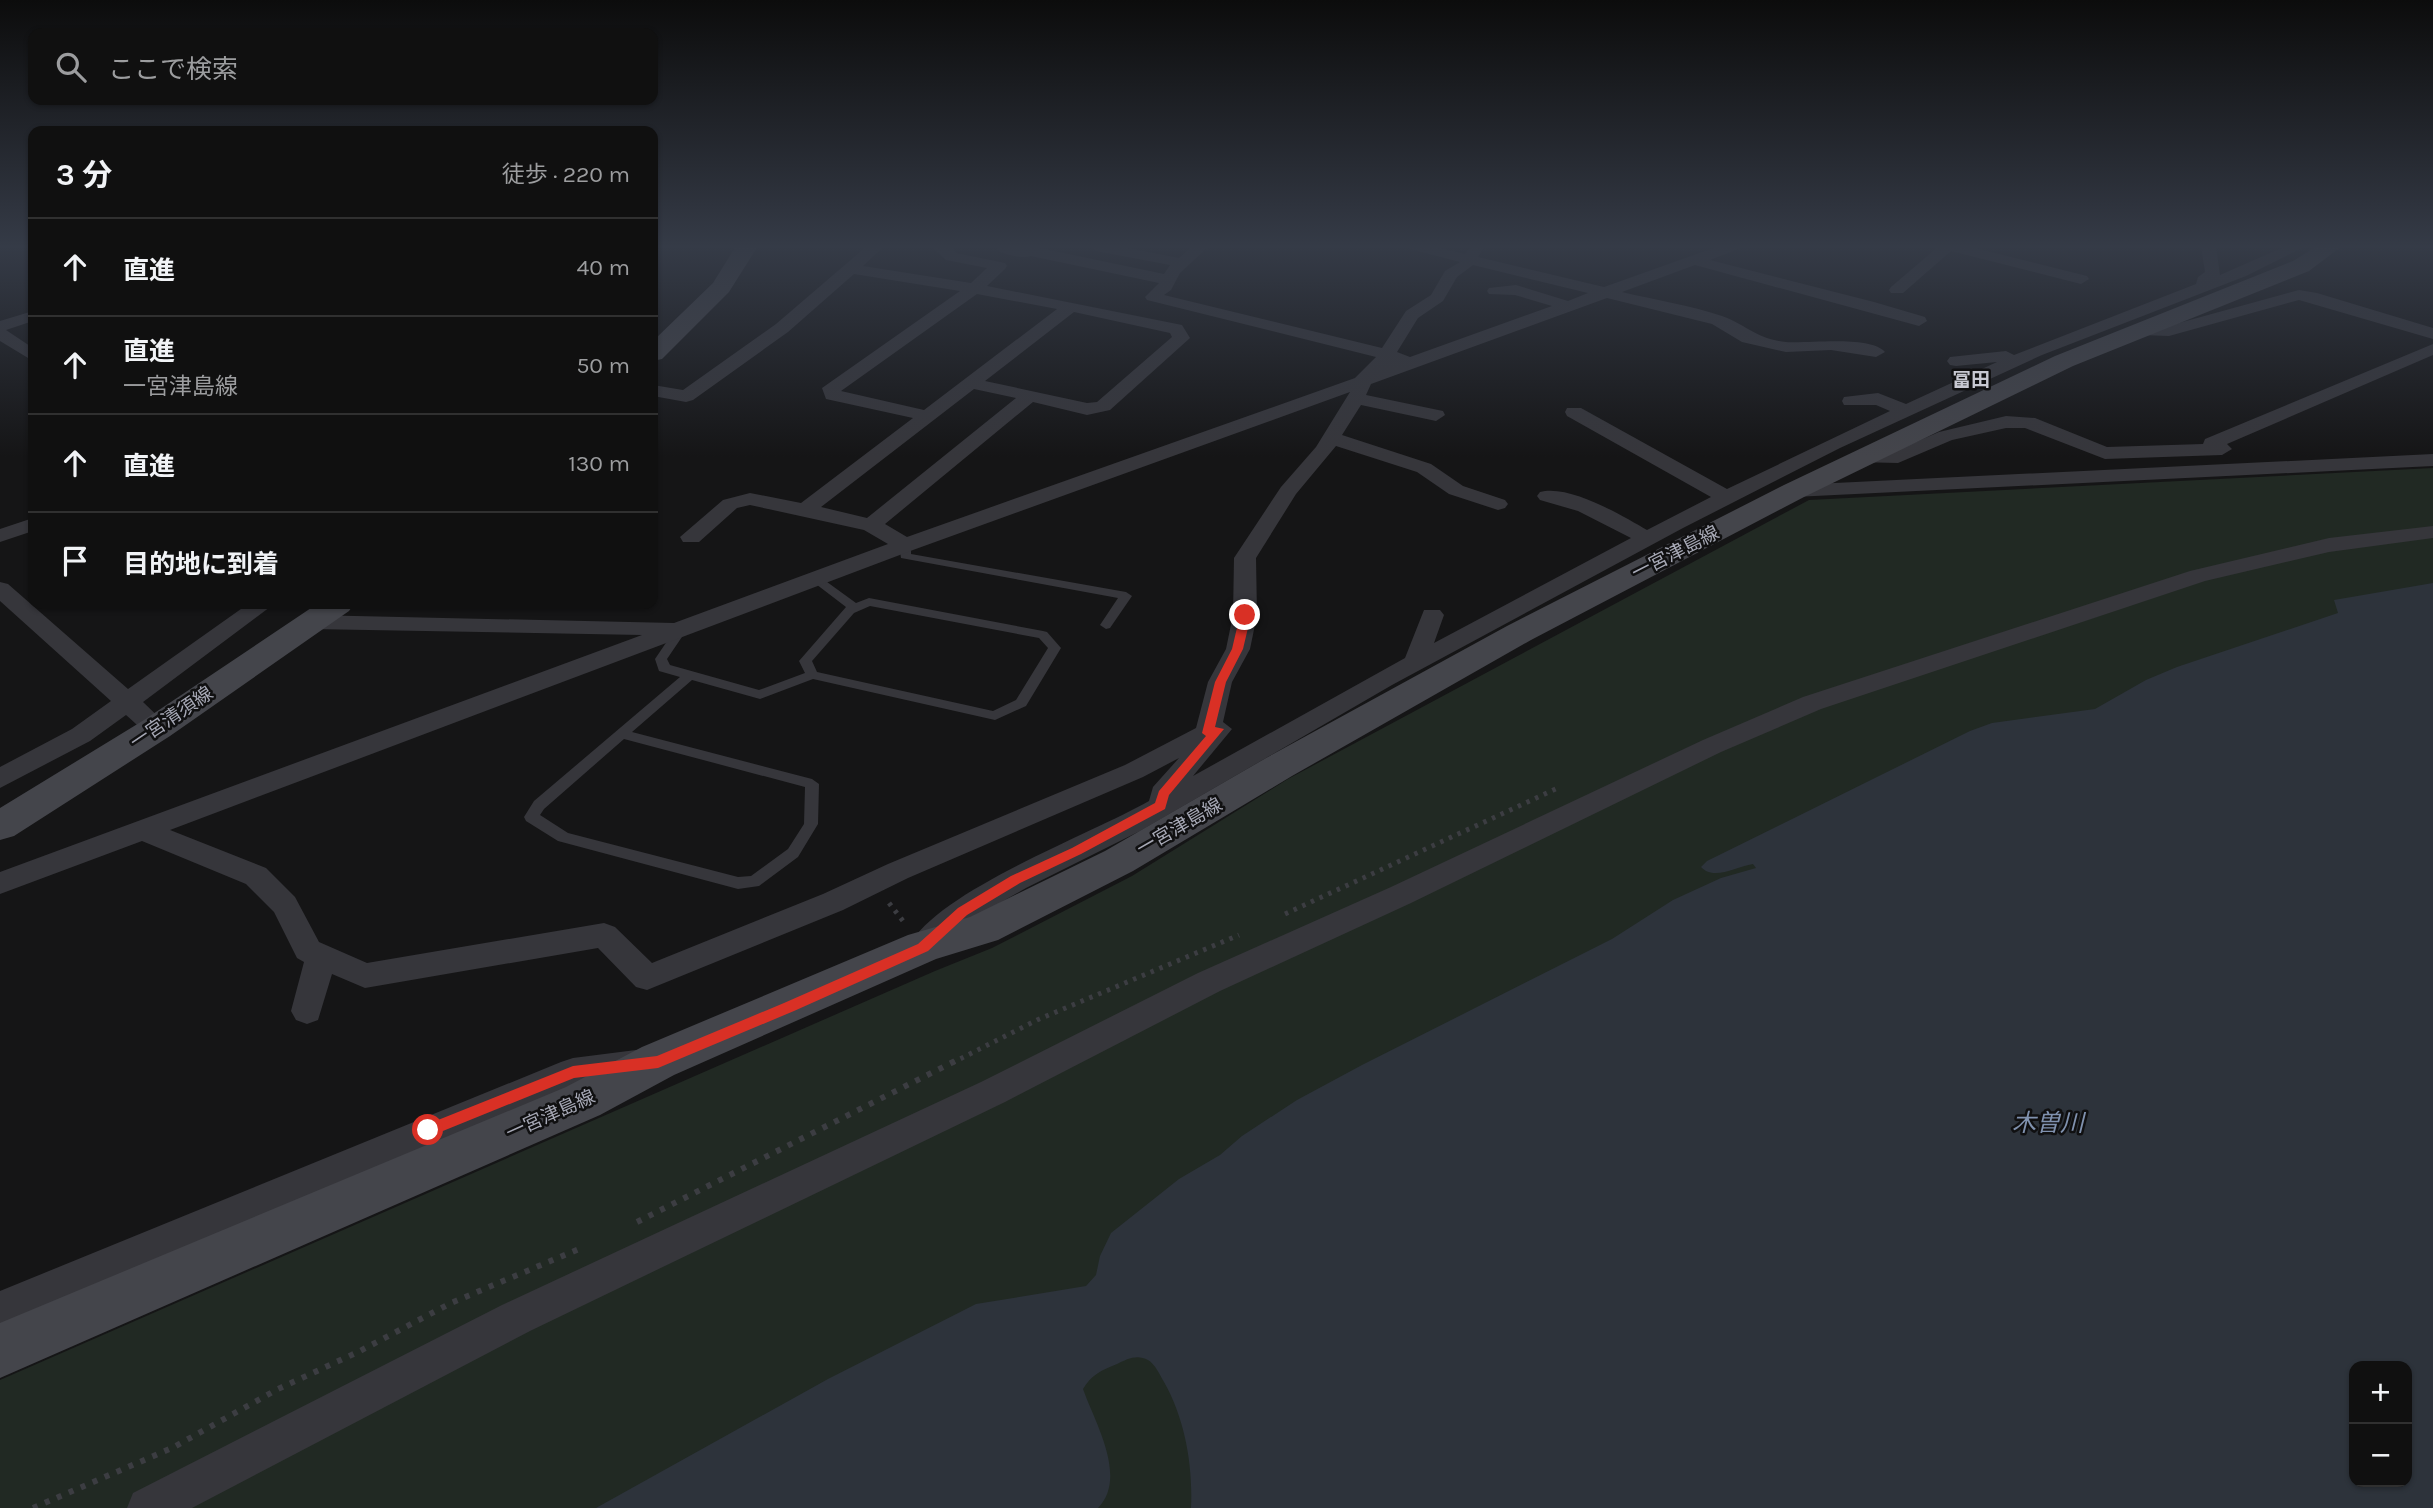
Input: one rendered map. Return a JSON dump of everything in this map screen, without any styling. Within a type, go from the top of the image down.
[{"type":"main road","points":[[658,349],[691,316]]},
{"type":"main road","name":"一宮津島線","points":[[0,1351],[583,1101],[658,1062],[923,947],[983,929],[1119,861],[1279,767],[1519,633],[1794,491],[2064,361],[2176,316]]},
{"type":"main road","name":"一宮清須線","points":[[0,826],[157,728],[325,613]]},
{"type":"street","points":[[658,392],[686,396],[749,353],[792,316]]},
{"type":"street","points":[[926,416],[833,395],[831,388],[934,316]]},
{"type":"street","points":[[805,510],[1058,316]]},
{"type":"street","points":[[972,383],[1087,410],[1103,407],[1181,338],[1176,329],[1114,316]]},
{"type":"street","points":[[1126,319],[1129,316]]},
{"type":"street","points":[[1232,316],[1414,360]]},
{"type":"street","points":[[1208,733],[1220,682],[1237,649],[1245,615],[1245,558],[1288,491],[1324,450],[1359,389],[1381,363],[1411,316]]},
{"type":"street","points":[[0,883],[905,545],[1359,389],[1414,360],[1538,316]]},
{"type":"street","points":[[1703,316],[1718,320],[1748,338],[1786,347],[1832,345],[1876,352]]},
{"type":"street","points":[[1904,316],[1919,321]]},
{"type":"street","points":[[923,947],[962,911],[1016,880],[1161,806],[1415,663],[1646,538],[1905,410],[2019,358],[2126,316]]},
{"type":"street","points":[[2142,330],[2169,331],[2222,316]]},
{"type":"street","points":[[2376,316],[2433,334]]},
{"type":"street","points":[[0,326],[28,318]]},
{"type":"street","points":[[0,333],[28,353]]},
{"type":"street","points":[[1863,458],[1898,457],[1947,436],[2006,422],[2028,422],[2105,453],[2222,449],[2212,443],[2433,349]]},
{"type":"street","points":[[1956,361],[1992,356],[2019,358]]},
{"type":"street","points":[[1359,389],[1436,415]]},
{"type":"street","points":[[871,525],[1030,396]]},
{"type":"street","points":[[1851,401],[1878,399],[1905,410]]},
{"type":"street","points":[[1574,412],[1721,500]]},
{"type":"street","points":[[1331,438],[1424,468],[1456,490],[1499,505]]},
{"type":"street","points":[[1794,491],[1984,484],[2433,460]]},
{"type":"street","points":[[1679,487],[1721,500]]},
{"type":"street","points":[[1547,496],[1559,498],[1615,520],[1646,538]]},
{"type":"street","points":[[691,537],[730,504],[750,499],[871,525],[905,545]]},
{"type":"street","points":[[0,536],[28,526]]},
{"type":"street","points":[[148,1508],[516,1318],[993,1092],[1209,982],[1401,895],[1712,746],[1812,703],[2199,576],[2329,545],[2433,532]]},
{"type":"street","points":[[0,589],[157,728]]},
{"type":"street","points":[[0,779],[81,735],[256,609]]},
{"type":"street","points":[[325,613],[682,628]]},
{"type":"street","points":[[1415,663],[1432,615]]},
{"type":"street","points":[[142,830],[256,876],[285,905],[308,950],[365,976],[604,935],[647,978],[1134,771],[1219,729],[1163,794],[1161,806]]},
{"type":"street","points":[[307,1011],[321,955]]},
{"type":"street","points":[[0,1310],[573,1072],[658,1062]]},
{"type":"lane","points":[[905,545],[905,556],[1126,596],[1107,625]]},
{"type":"lane","points":[[816,578],[855,608]]},
{"type":"lane","points":[[682,628],[661,659],[664,668],[689,676],[760,695],[812,675],[995,716],[1021,703],[1055,648],[1043,635],[869,603],[850,610],[805,661],[812,675]]},
{"type":"lane","points":[[621,734],[812,784],[811,824],[793,853],[754,882],[738,883],[563,837],[531,817],[539,805],[621,734],[689,676]]},
{"type":"path","points":[[874,883],[923,947]]},
{"type":"path","points":[[629,1226],[1037,1020]]},
{"type":"path","points":[[33,1508],[172,1448],[278,1389],[358,1352],[451,1303],[591,1244]]},
{"type":"shaded area","points":[[2433,468],[2433,588],[1119,1284],[602,1508],[0,1508],[0,1380],[992,948],[1132,876],[1288,779],[1809,500]]},
{"type":"shaded area","points":[[1159,1310],[1207,1508],[1054,1508],[1073,1394]]},
{"type":"water","name":"木曽川","points":[[2433,583],[2433,1508],[1191,1508],[1189,1459],[1177,1411],[1155,1367],[1148,1360],[1136,1357],[1102,1371],[1083,1389],[1101,1433],[1110,1466],[1106,1495],[1098,1508],[596,1508],[828,1379],[976,1304],[1086,1286],[1096,1275],[1100,1256],[1111,1233],[1179,1179],[1220,1155],[1242,1136],[1297,1100],[1612,939],[1673,900],[1721,878],[1756,868],[1753,864],[1712,873],[1701,867],[1707,861],[1970,731],[1992,723],[2095,709],[2146,680],[2177,667],[2338,613],[2334,600]]},
{"type":"district","name":"冨田","points":[[1971,379]]},
{"type":"route","points":[[428,1130],[573,1072],[658,1062],[789,1007],[923,947],[962,911],[1016,880],[1161,806],[1163,794],[1219,729],[1208,733],[1220,682],[1237,649],[1245,615]]}]
